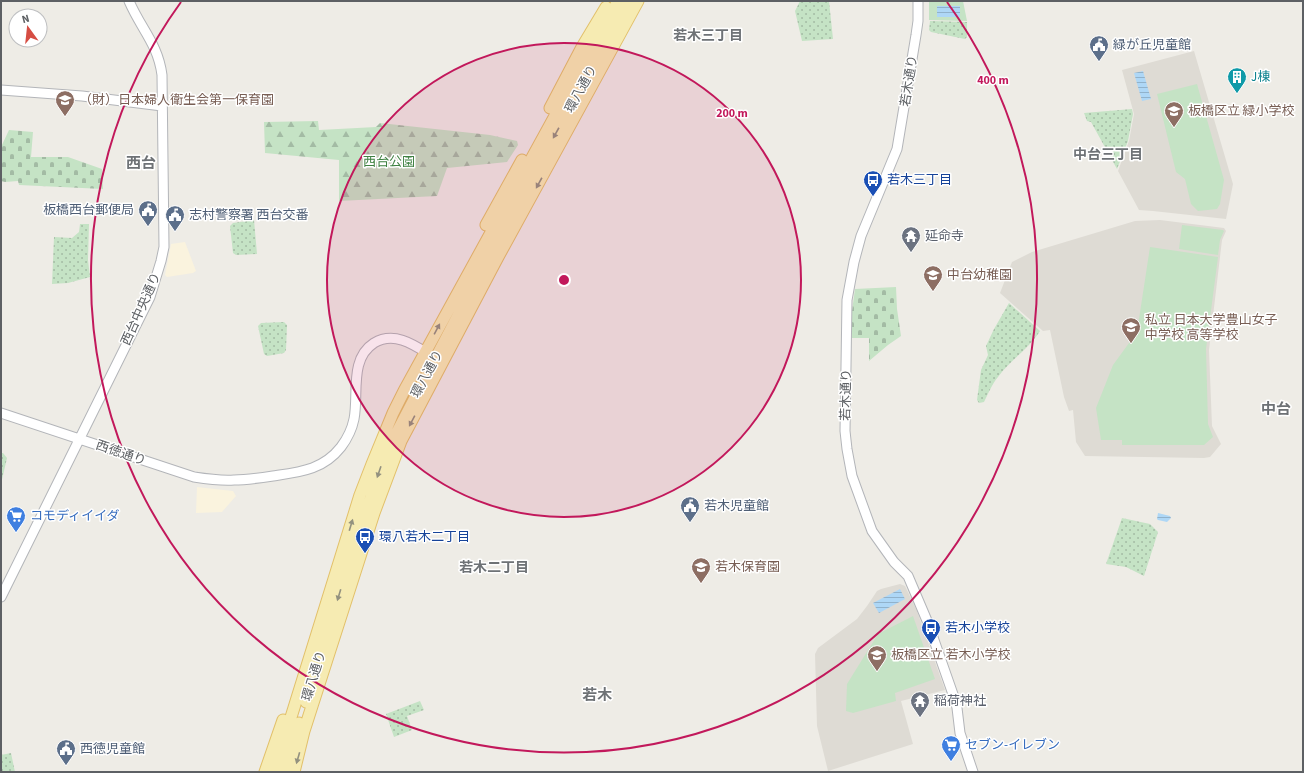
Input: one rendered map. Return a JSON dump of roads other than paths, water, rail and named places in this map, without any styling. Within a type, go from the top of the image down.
[{"type":"main road","points":[[294,772],[301,730],[334,626],[401,441],[498,256],[617,1]]},
{"type":"main road","name":"環八通り","points":[[274,772],[372,464],[393,413],[452,301],[471,252],[582,48],[613,11],[630,1]]},
{"type":"main road","points":[[613,11],[637,1]]},
{"type":"main road","name":"環八通り","points":[[284,772],[301,730],[334,626],[351,556],[386,453],[518,201],[613,11]]},
{"type":"main road","points":[[265,772],[283,719],[306,668]]},
{"type":"street","name":"西台中央通り","points":[[1,597],[150,297],[161,261],[164,234],[162,75],[157,52],[129,1]]},
{"type":"street","name":"若木通り","points":[[918,1],[918,22],[897,149],[861,236],[850,284],[848,300],[845,431],[852,476],[872,531],[894,562],[908,576],[928,623],[955,700],[960,733],[974,772]]},
{"type":"street","points":[[1,90],[82,96],[162,106]]},
{"type":"street","name":"西徳通り","points":[[1,413],[194,477],[219,480],[244,479],[306,471],[322,464],[341,447],[354,422],[358,365],[361,358],[370,346],[380,340],[394,338],[407,341],[435,358]]},
{"type":"water","points":[[937,6],[960,6],[960,17],[937,17]]},
{"type":"water","points":[[1143,71],[1151,99],[1142,101],[1134,73]]},
{"type":"water","points":[[1158,513],[1170,516],[1171,518],[1167,522],[1158,520]]},
{"type":"water","points":[[900,589],[905,599],[879,613],[873,603]]},
{"type":"place","name":"緑が丘児童館","points":[[1099,62]]},
{"type":"place","name":"J棟","points":[[1237,94]]},
{"type":"place","name":"（財）日本婦人衛生会第一保育園","points":[[65,117]]},
{"type":"place","name":"板橋区立 緑小学校","points":[[1174,128]]},
{"type":"place","name":"若木三丁目","points":[[873,197]]},
{"type":"place","name":"板橋西台郵便局","points":[[148,227]]},
{"type":"place","name":"志村警察署 西台交番","points":[[175,232]]},
{"type":"place","name":"延命寺","points":[[911,253]]},
{"type":"place","name":"中台幼稚園","points":[[933,292]]},
{"type":"place","name":"私立 日本大学豊山女子 中学校 高等学校","points":[[1131,344]]},
{"type":"place","name":"若木児童館","points":[[690,523]]},
{"type":"place","name":"コモディイイダ","points":[[16,533]]},
{"type":"place","name":"環八若木二丁目","points":[[365,554]]},
{"type":"place","name":"若木保育園","points":[[701,584]]},
{"type":"place","name":"若木小学校","points":[[931,645]]},
{"type":"place","name":"板橋区立 若木小学校","points":[[877,672]]},
{"type":"place","name":"稲荷神社","points":[[920,718]]},
{"type":"place","name":"セブン-イレブン","points":[[951,762]]},
{"type":"place","name":"西徳児童館","points":[[66,766]]},
{"type":"district","name":"若木三丁目","points":[[708,36]]},
{"type":"district","name":"中台三丁目","points":[[1108,155]]},
{"type":"district","name":"西台","points":[[141,163]]},
{"type":"district","name":"中台","points":[[1276,409]]},
{"type":"district","name":"若木二丁目","points":[[494,568]]},
{"type":"district","name":"若木","points":[[597,695]]},
{"type":"park label","name":"西台公園","points":[[389,162]]}]
